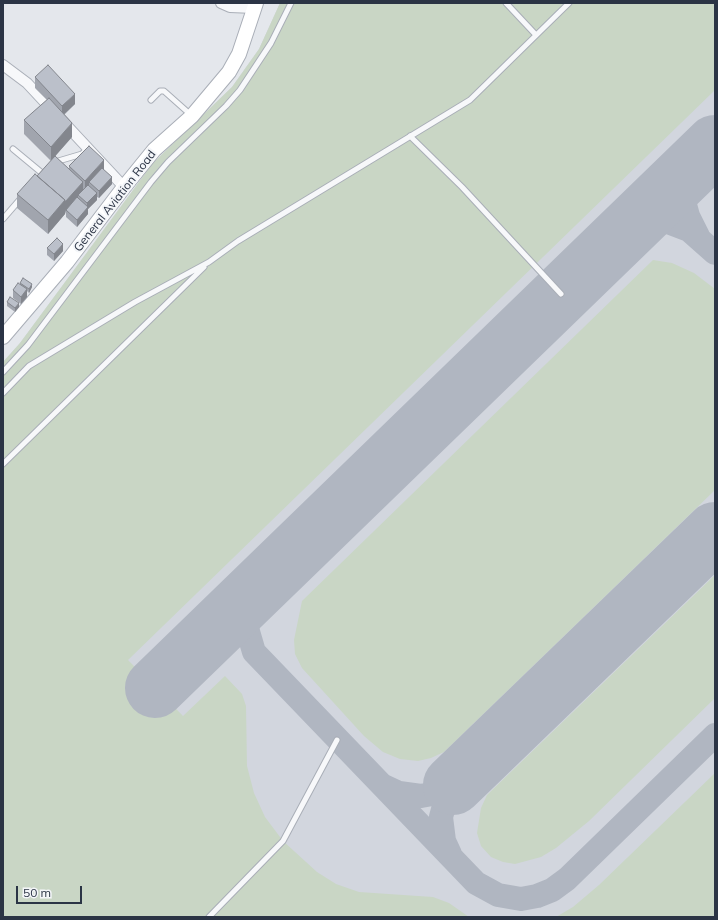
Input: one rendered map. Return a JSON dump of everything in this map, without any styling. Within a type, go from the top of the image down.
[{"type":"main road","name":"General Aviation Road","points":[[3,337],[67,262],[124,186],[154,150],[192,116],[229,72],[239,54],[255,5]]},
{"type":"street","points":[[221,3],[230,7],[255,5]]},
{"type":"street","points":[[3,65],[27,83],[124,186]]},
{"type":"lane","points":[[3,372],[28,345],[155,177],[240,90],[271,43],[291,3]]},
{"type":"lane","points":[[506,3],[536,35]]},
{"type":"lane","points":[[3,393],[30,366],[135,302],[209,262],[238,241],[470,100],[569,3]]},
{"type":"lane","points":[[151,100],[160,92],[164,91],[192,116]]},
{"type":"lane","points":[[410,136],[462,187],[562,294]]},
{"type":"lane","points":[[51,165],[55,161],[82,154],[88,148]]},
{"type":"lane","points":[[13,149],[44,171],[37,179]]},
{"type":"lane","points":[[3,219],[27,190]]},
{"type":"lane","points":[[3,464],[209,262]]},
{"type":"lane","points":[[208,917],[283,841],[337,740]]},
{"type":"shaded area","points":[[280,3],[715,3],[715,917],[3,917],[3,362],[20,343],[153,163],[232,87],[259,49]]},
{"type":"green space","points":[[280,3],[715,3],[715,90],[128,660],[183,716],[225,676],[242,694],[246,706],[247,766],[254,793],[265,817],[283,841],[317,872],[336,884],[359,892],[433,897],[449,903],[469,917],[3,917],[3,362],[20,343],[153,163],[232,87],[259,49]]},
{"type":"green space","points":[[653,260],[672,263],[694,273],[715,289],[715,490],[444,752],[431,758],[418,761],[400,759],[383,752],[364,736],[302,668],[295,654],[294,640],[302,601]]},
{"type":"green space","points":[[715,575],[715,698],[589,821],[556,848],[541,857],[515,864],[503,862],[491,857],[481,846],[477,833],[481,808],[487,795]]},
{"type":"green space","points":[[715,773],[715,917],[556,917],[573,907],[599,885]]},
{"type":"building","points":[[48,65],[75,94],[62,106],[35,77]]},
{"type":"building","points":[[49,98],[72,123],[51,147],[24,120]]},
{"type":"building","points":[[89,146],[104,160],[85,181],[69,166]]},
{"type":"building","points":[[55,156],[83,182],[65,202],[65,200],[37,176]]},
{"type":"building","points":[[102,168],[112,177],[99,191],[89,182]]},
{"type":"building","points":[[35,174],[65,200],[48,220],[17,194]]},
{"type":"building","points":[[88,185],[97,193],[87,203],[78,195]]},
{"type":"building","points":[[77,197],[88,207],[77,220],[66,210]]},
{"type":"building","points":[[57,238],[63,244],[54,254],[47,248]]},
{"type":"building","points":[[23,278],[32,284],[29,289],[20,283]]},
{"type":"building","points":[[18,283],[27,289],[21,297],[13,290]]},
{"type":"building","points":[[10,297],[19,303],[15,308],[7,302]]},
{"type":"taxiway","points":[[688,171],[685,182],[685,205],[688,216],[698,236]]},
{"type":"taxiway","points":[[626,231],[646,223],[668,222],[689,230],[715,253]]},
{"type":"taxiway","points":[[262,585],[255,596],[248,615],[247,628],[254,652],[476,883],[498,895],[521,899],[537,896],[552,890],[567,879],[715,735]]},
{"type":"taxiway","points":[[384,786],[399,793],[421,796],[432,794],[453,785]]},
{"type":"taxiway","points":[[450,854],[444,841],[441,817],[447,795],[453,785]]},
{"type":"runway","points":[[155,688],[715,145]]},
{"type":"runway","points":[[453,785],[715,532]]}]
